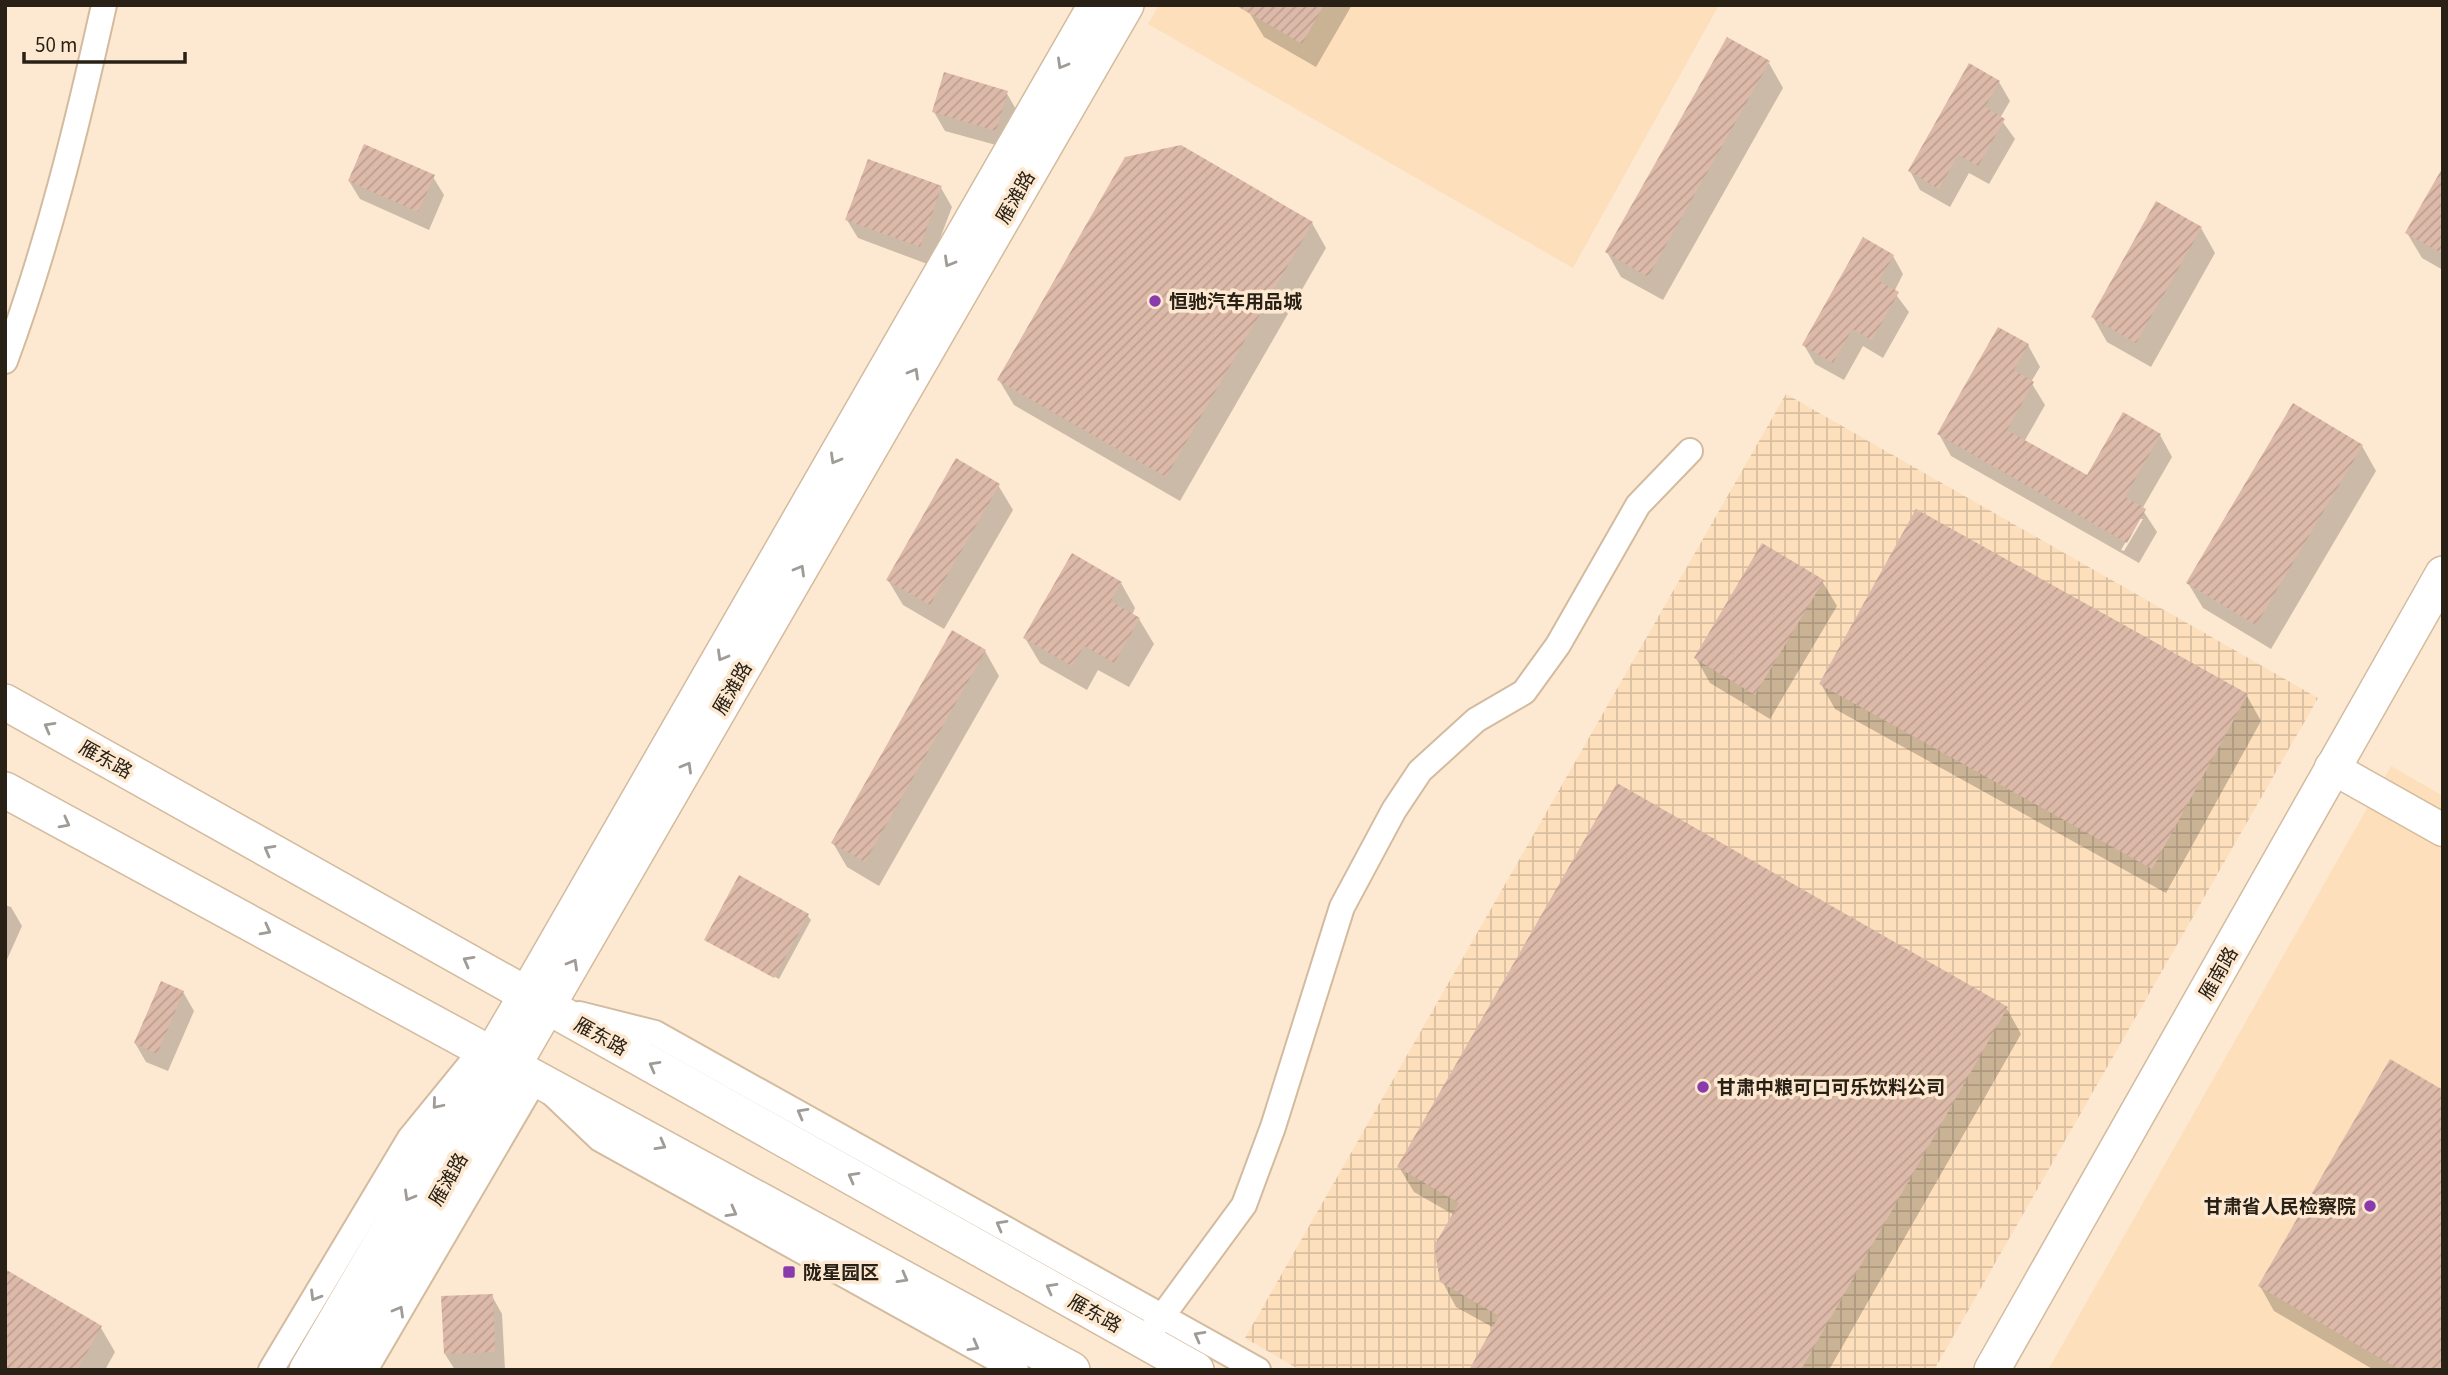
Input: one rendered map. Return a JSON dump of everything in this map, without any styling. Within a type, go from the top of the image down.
[{"type":"main road","name":"雁滩路","points":[[337,1370],[538,1000],[1096,5]]},
{"type":"main road","name":"雁滩路","points":[[538,1000],[1126,5]]},
{"type":"main road","name":"雁南路","points":[[1992,1370],[2237,940],[2331,766],[2443,574]]},
{"type":"main road","name":"雁东路","points":[[5,702],[538,1000],[1153,1328],[1196,1370]]},
{"type":"main road","points":[[5,790],[1072,1370]]},
{"type":"main road","name":"雁滩路","points":[[307,1370],[507,1061]]},
{"type":"street","points":[[5,361],[26,305],[73,144],[104,5]]},
{"type":"street","points":[[1258,1370],[1153,1328],[1244,1205],[1273,1127],[1342,907],[1394,810],[1420,771],[1476,720],[1524,692],[1558,645],[1638,505],[1690,451]]},
{"type":"street","points":[[2331,766],[2443,830]]},
{"type":"street","points":[[507,1061],[600,1139],[1016,1370]]},
{"type":"street","name":"雁滩路","points":[[271,1370],[410,1138],[507,1061]]},
{"type":"street","name":"雁滩路","points":[[365,1370],[507,1061]]},
{"type":"shaded area","points":[[1159,5],[1719,5],[1573,268],[1148,24]]},
{"type":"shaded area","points":[[1786,394],[2318,698],[1934,1370],[1300,1370],[1245,1338]]},
{"type":"shaded area","points":[[2391,766],[2443,796],[2443,1370],[2048,1370]]},
{"type":"building","points":[[1235,5],[1324,5],[1302,44]]},
{"type":"building","points":[[1727,37],[1770,61],[1648,277],[1605,252]]},
{"type":"building","points":[[1969,63],[2000,81],[1985,107],[2005,119],[1978,166],[1958,155],[1939,189],[1908,171]]},
{"type":"building","points":[[944,72],[1008,91],[996,131],[932,112]]},
{"type":"building","points":[[364,144],[435,175],[418,212],[348,181]]},
{"type":"building","name":"恒驰汽车用品城","points":[[1181,145],[1313,222],[1166,477],[997,380],[1125,157]]},
{"type":"building","points":[[868,159],[942,186],[920,247],[845,220]]},
{"type":"building","points":[[2443,167],[2443,254],[2405,233]]},
{"type":"building","points":[[2156,201],[2202,227],[2136,343],[2091,317]]},
{"type":"building","points":[[1863,237],[1894,255],[1879,281],[1899,292],[1872,340],[1852,329],[1833,363],[1802,345]]},
{"type":"building","points":[[1998,327],[2029,344],[2014,370],[2034,382],[2007,430],[2087,475],[2123,412],[2161,434],[2125,497],[2146,509],[2127,543],[1937,434]]},
{"type":"building","points":[[2293,403],[2363,445],[2256,625],[2186,583]]},
{"type":"building","points":[[956,458],[1000,484],[930,605],[886,580]]},
{"type":"building","points":[[1916,509],[2248,694],[2152,869],[1819,684]]},
{"type":"building","points":[[1762,543],[1824,580],[1755,695],[1694,658]]},
{"type":"building","points":[[1072,553],[1122,582],[1111,601],[1140,618],[1114,663],[1084,646],[1072,666],[1023,638]]},
{"type":"building","points":[[952,630],[986,650],[865,862],[831,843]]},
{"type":"building","name":"甘肃中粮可口可乐饮料公司","points":[[1617,783],[2008,1007],[1801,1370],[1469,1370],[1499,1316],[1440,1282],[1434,1246],[1459,1203],[1397,1167]]},
{"type":"building","points":[[739,875],[809,914],[774,978],[704,940]]},
{"type":"building","points":[[161,981],[184,991],[157,1054],[134,1043]]},
{"type":"building","points":[[2390,1059],[2443,1090],[2443,1370],[2400,1370],[2258,1286]]},
{"type":"building","points":[[5,1269],[102,1326],[77,1370],[5,1370]]},
{"type":"building","points":[[493,1294],[495,1352],[444,1354],[441,1296]]},
{"type":"place","name":"恒驰汽车用品城","points":[[1155,301]]},
{"type":"place","name":"甘肃中粮可口可乐饮料公司","points":[[1703,1087]]},
{"type":"place","name":"甘肃省人民检察院","points":[[2370,1206]]},
{"type":"place","name":"陇星园区","points":[[789,1272]]}]
